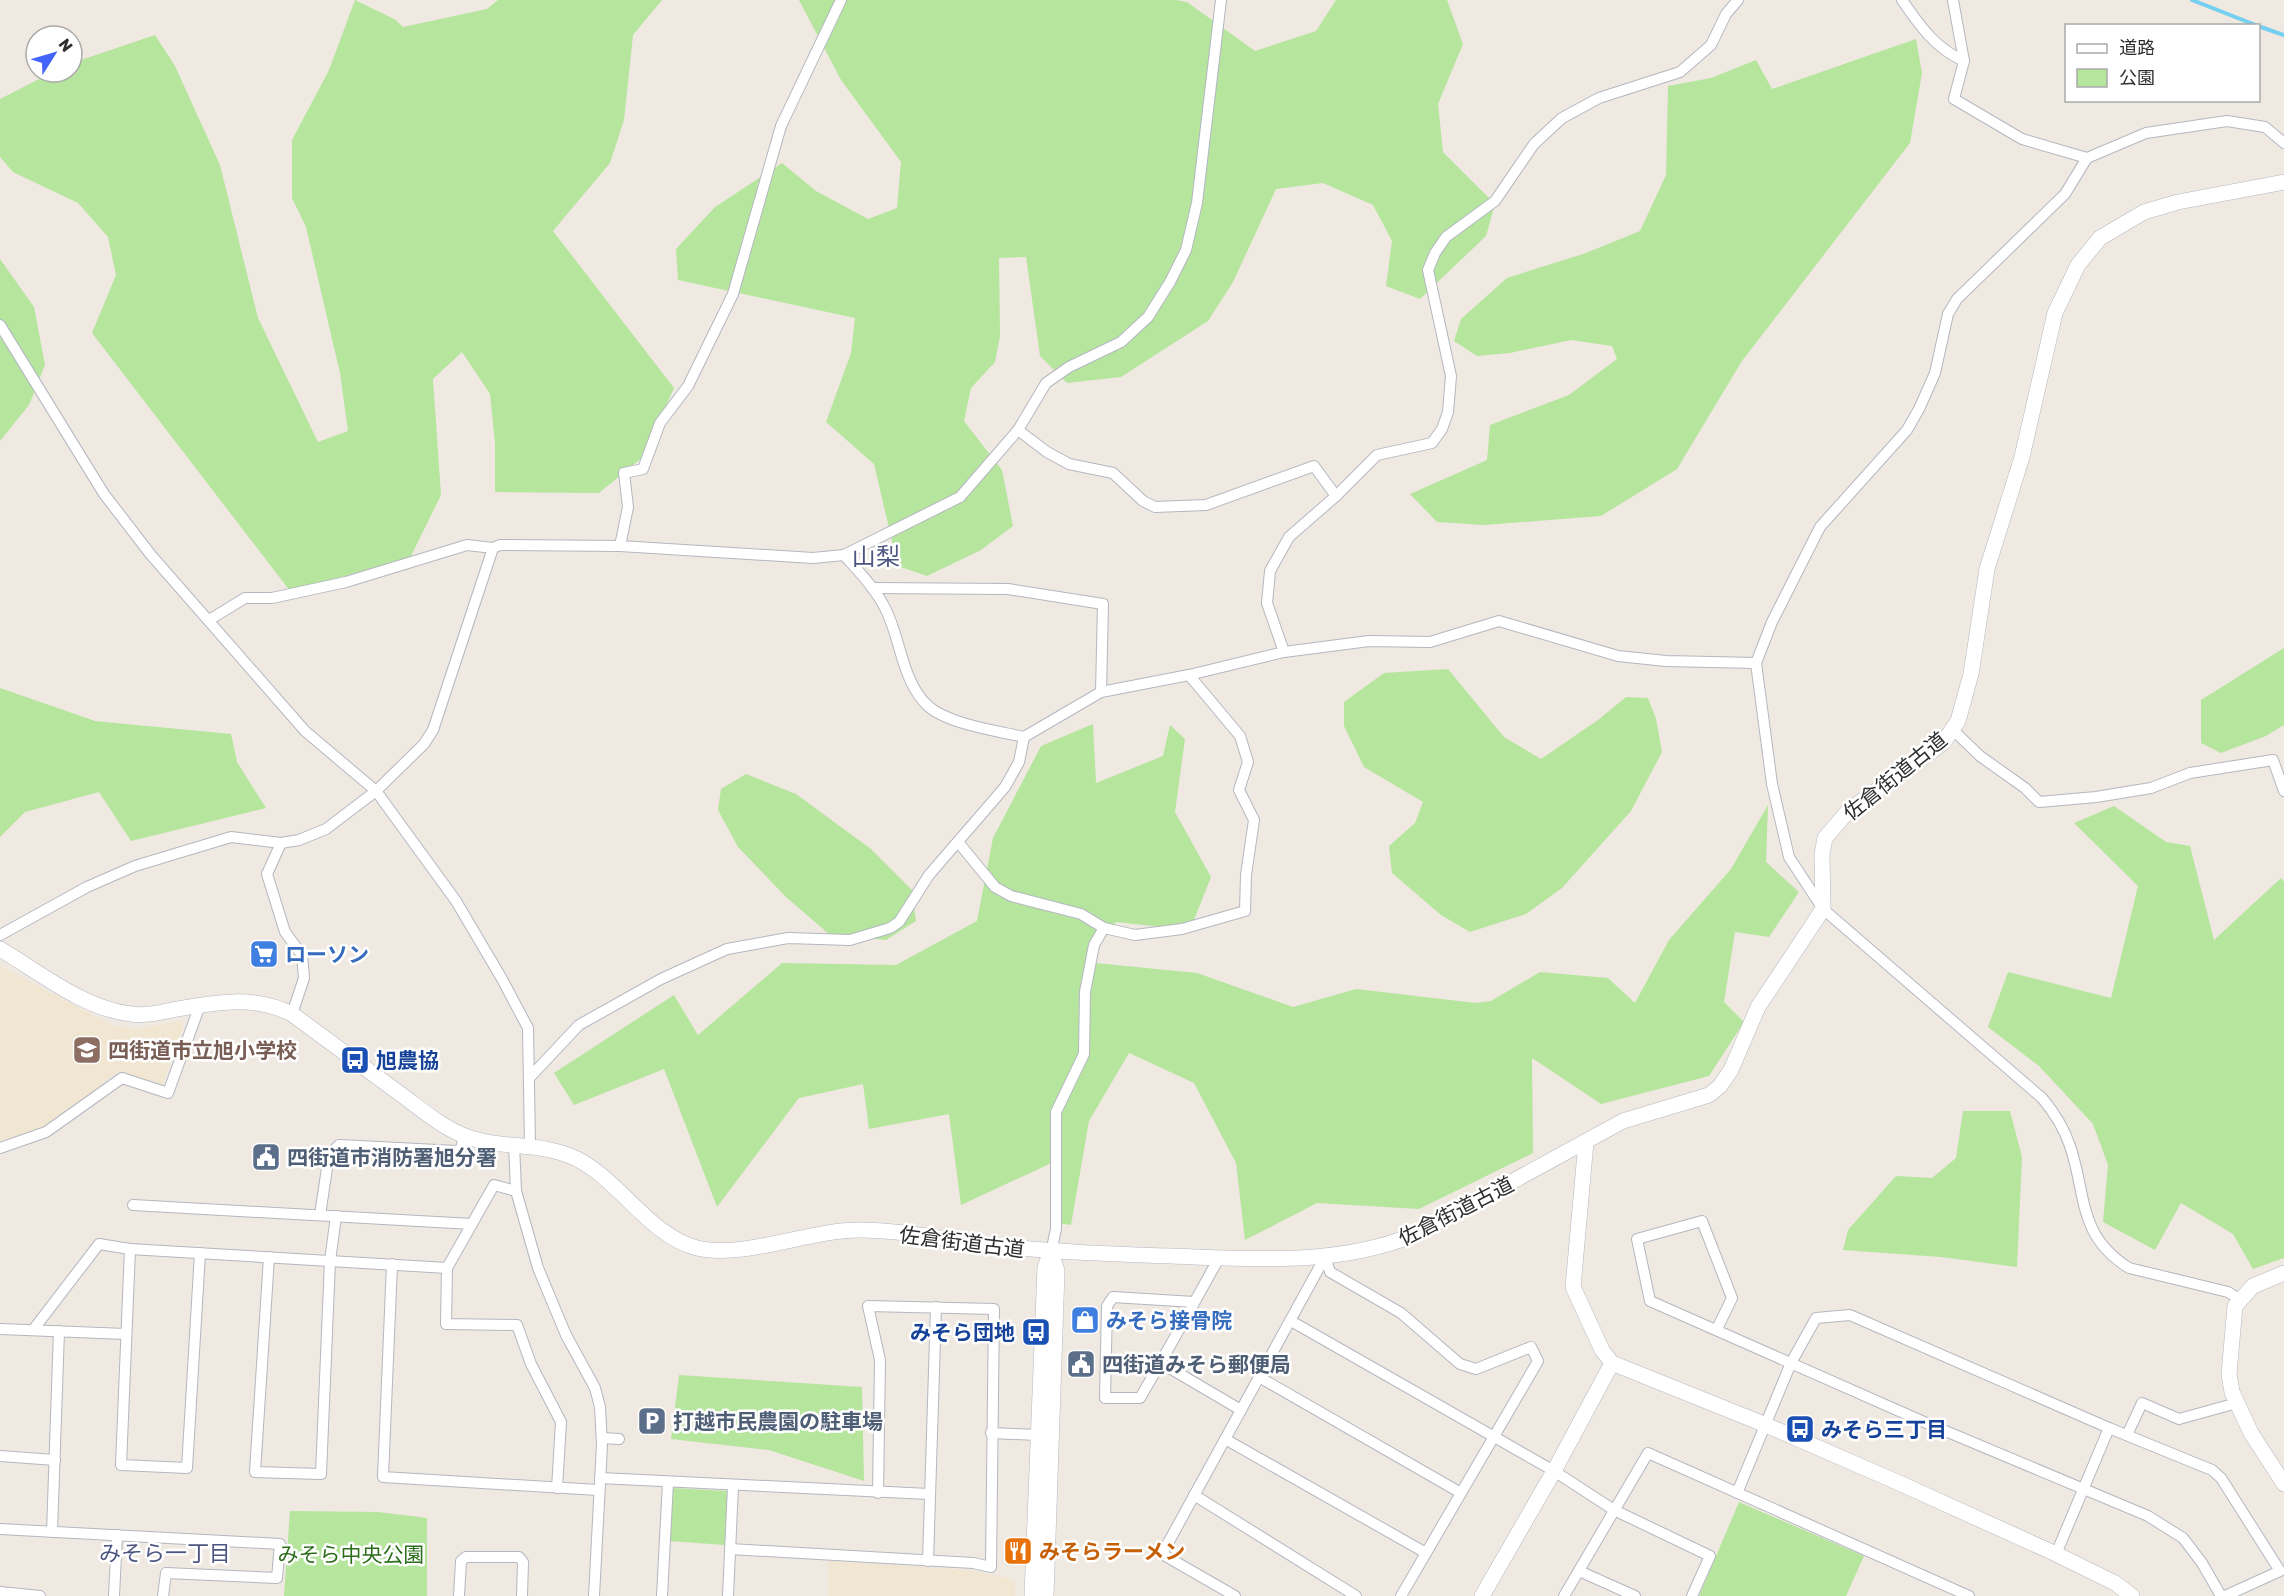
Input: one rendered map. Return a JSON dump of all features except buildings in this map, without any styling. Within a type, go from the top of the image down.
[{"type":"street","points":[[620,546],[628,507],[624,473],[643,469],[660,423],[688,386],[733,294],[781,126],[841,0]]},
{"type":"street","points":[[209,620],[245,598],[272,598],[346,582],[467,545],[493,548],[500,545],[620,546],[813,558],[844,555],[960,497],[1018,430],[1046,383],[1069,367],[1121,342],[1140,325],[1178,267],[1186,250],[1197,203],[1221,0]]},
{"type":"street","points":[[1284,652],[1267,603],[1270,571],[1289,537],[1336,496],[1377,455],[1432,443],[1442,429],[1448,412],[1451,376],[1428,270],[1435,253],[1446,237],[1495,201],[1534,144],[1562,118],[1599,98],[1680,72],[1712,45],[1726,14],[1738,0]]},
{"type":"street","points":[[1902,0],[1927,36],[1946,53],[1964,61]]},
{"type":"street","points":[[1953,0],[1964,61],[1954,99],[2022,139],[2087,158]]},
{"type":"street","points":[[2239,1299],[2228,1292],[2129,1268],[2119,1261],[2091,1230],[2070,1143],[2054,1112],[2042,1098],[1823,909],[1789,857],[1772,783],[1756,663],[1772,622],[1820,527],[1907,430],[1920,410],[1935,373],[1948,314],[1957,299],[2065,194],[2087,158],[2146,133],[2227,121],[2265,127],[2284,143]]},
{"type":"street","name":"佐倉街道古道","points":[[0,949],[84,998],[119,1012],[151,1014],[200,1005],[248,1001],[278,1007],[292,1014],[437,1121],[464,1136],[498,1144],[530,1145],[561,1152],[596,1170],[675,1239],[698,1248],[750,1247],[854,1230],[1051,1252],[1219,1258],[1325,1257],[1370,1251],[1416,1234],[1623,1121],[1709,1095],[1720,1086],[1731,1070],[1758,1007],[1823,909],[1822,854],[1826,838],[1849,810],[1943,743],[1953,730],[1962,710],[1971,674],[1987,569],[2022,457],[2055,313],[2078,265],[2100,238],[2144,212],[2178,202],[2284,182]]},
{"type":"street","points":[[0,325],[104,494],[151,555],[305,731],[376,791],[456,902],[502,978],[528,1028],[531,1076],[530,1145]]},
{"type":"street","points":[[1018,430],[1047,452],[1069,464],[1113,473],[1143,501],[1155,507],[1206,505],[1314,466],[1336,496]]},
{"type":"street","points":[[0,935],[87,887],[135,866],[231,837],[281,843],[299,840],[326,829],[376,791],[417,751],[433,730],[493,548]]},
{"type":"street","points":[[844,555],[872,588],[886,610],[910,679],[928,706],[940,713],[979,727],[1024,737],[1101,692],[1189,675],[1284,652],[1369,641],[1430,642],[1499,621],[1618,656],[1695,663],[1756,663]]},
{"type":"street","points":[[872,588],[1008,589],[1103,604],[1101,692]]},
{"type":"street","points":[[958,842],[995,887],[1011,896],[1082,914],[1104,928],[1135,935],[1182,929],[1245,911],[1246,875],[1254,820],[1239,790],[1248,762],[1240,736],[1189,675]]},
{"type":"street","points":[[1953,730],[1980,756],[2039,802],[2096,797],[2151,788],[2190,773],[2273,760],[2284,791]]},
{"type":"street","points":[[531,1076],[579,1025],[662,980],[727,949],[788,938],[850,940],[890,928],[899,922],[929,876],[1005,787],[1019,762],[1024,737]]},
{"type":"street","points":[[281,843],[267,874],[285,932],[302,955],[304,978],[292,1014]]},
{"type":"street","points":[[1032,1596],[1045,1267],[1056,1228],[1056,1112],[1084,1054],[1085,992],[1094,945],[1104,928]]},
{"type":"street","points":[[0,1148],[46,1132],[122,1078],[168,1093],[200,1005]]},
{"type":"street","points":[[320,1215],[329,1155],[339,1145],[457,1151],[462,1149],[464,1136]]},
{"type":"street","points":[[1586,1142],[1573,1287],[1602,1350],[1612,1363],[1766,1425],[2056,1554],[2115,1583],[2132,1596]]},
{"type":"street","points":[[514,1144],[516,1191],[538,1268],[566,1335],[595,1388],[600,1407],[602,1438],[594,1596]]},
{"type":"street","points":[[516,1191],[494,1185],[447,1268],[446,1324],[517,1325],[531,1364],[561,1422],[557,1488]]},
{"type":"street","points":[[133,1205],[472,1224]]},
{"type":"street","points":[[269,1257],[255,1472],[321,1474],[330,1261],[336,1216]]},
{"type":"street","points":[[1717,1329],[1732,1298],[1702,1221],[1637,1239],[1650,1301],[1791,1363],[2148,1516],[2183,1538],[2223,1596],[2280,1571],[2225,1484],[2212,1470],[2109,1428],[1850,1315],[1816,1318],[1791,1363],[1737,1493]]},
{"type":"street","points":[[33,1330],[99,1244],[130,1249],[447,1268]]},
{"type":"street","points":[[130,1249],[121,1465],[187,1468],[200,1253]]},
{"type":"street","points":[[1046,1596],[1057,1271],[1051,1252]]},
{"type":"street","points":[[1235,1596],[1162,1554],[1325,1257]]},
{"type":"street","points":[[1325,1257],[1330,1272],[1401,1313],[1460,1364],[1476,1369],[1531,1347],[1538,1361],[1401,1596]]},
{"type":"street","points":[[1194,1302],[1113,1297],[1107,1306],[1105,1398],[1140,1398],[1219,1258]]},
{"type":"street","points":[[392,1264],[383,1478],[598,1490]]},
{"type":"street","points":[[2284,1273],[2253,1286],[2239,1299],[2232,1316],[2229,1374],[2237,1403],[2251,1433],[2284,1484]]},
{"type":"street","points":[[730,1549],[991,1567],[994,1309],[868,1306],[880,1360],[878,1493]]},
{"type":"street","points":[[928,1561],[936,1307]]},
{"type":"street","points":[[1291,1321],[1614,1509],[1710,1556],[1692,1596]]},
{"type":"street","points":[[0,1329],[126,1334]]},
{"type":"street","points":[[52,1532],[60,1331]]},
{"type":"street","points":[[1161,1363],[1242,1410]]},
{"type":"street","points":[[1482,1596],[1554,1472],[1612,1363]]},
{"type":"street","points":[[1259,1377],[1461,1493]]},
{"type":"street","points":[[2127,1435],[2142,1403],[2179,1419],[2237,1403]]},
{"type":"street","points":[[2056,1554],[2109,1428]]},
{"type":"street","points":[[991,1433],[1038,1435]]},
{"type":"street","points":[[602,1438],[619,1439]]},
{"type":"street","points":[[1226,1439],[1426,1552]]},
{"type":"street","points":[[1564,1596],[1647,1453],[1969,1596]]},
{"type":"street","points":[[0,1456],[55,1460]]},
{"type":"street","points":[[600,1478],[929,1494]]},
{"type":"street","points":[[662,1596],[668,1482]]},
{"type":"street","points":[[728,1596],[734,1486]]},
{"type":"street","points":[[1194,1495],[1356,1596]]},
{"type":"street","points":[[0,1529],[280,1544],[276,1578],[166,1573],[163,1596]]},
{"type":"street","points":[[114,1596],[117,1535]]},
{"type":"street","points":[[459,1596],[461,1561],[466,1557],[519,1557],[522,1560],[522,1596]]},
{"type":"street","points":[[1578,1571],[1635,1596]]},
{"type":"street","points":[[0,1592],[40,1596]]},
{"type":"shaded area","name":"四街道市立旭小学校","points":[[0,966],[114,1026],[141,1029],[182,1020],[183,1029],[161,1087],[119,1071],[47,1126],[0,1141]]},
{"type":"shaded area","points":[[829,1561],[970,1570],[1015,1580],[1015,1596],[828,1596]]},
{"type":"green space","points":[[355,0],[396,20],[403,27],[487,9],[498,0],[662,0],[633,35],[624,120],[610,163],[553,231],[674,388],[643,457],[599,493],[495,492],[495,443],[490,394],[462,352],[433,379],[441,495],[410,558],[290,591],[92,333],[116,275],[108,237],[78,203],[13,172],[0,157],[0,99],[29,84],[84,84],[84,59],[155,35],[175,66],[220,165],[258,318],[318,442],[348,431],[340,373],[306,227],[292,198],[292,140],[329,70]]},
{"type":"green space","points":[[799,0],[1175,0],[1187,2],[1255,51],[1316,31],[1336,0],[1447,0],[1463,44],[1438,104],[1443,152],[1495,204],[1486,236],[1420,299],[1386,286],[1392,241],[1373,205],[1323,183],[1276,189],[1233,282],[1208,321],[1121,377],[1067,383],[1040,356],[1026,257],[999,258],[1000,336],[995,362],[971,388],[964,421],[1002,470],[1013,526],[981,550],[927,576],[898,566],[874,464],[826,422],[851,353],[855,318],[678,280],[676,249],[715,207],[782,163],[816,191],[868,219],[897,208],[901,162],[841,80]]},
{"type":"green space","points":[[1916,39],[1922,73],[1910,143],[1742,361],[1677,469],[1601,516],[1484,525],[1437,522],[1410,494],[1487,460],[1490,425],[1569,395],[1617,359],[1612,346],[1571,340],[1510,353],[1477,356],[1454,341],[1461,319],[1507,278],[1586,253],[1640,231],[1666,175],[1668,86],[1711,78],[1756,60],[1772,89]]},
{"type":"green space","points":[[0,259],[34,307],[45,365],[29,405],[0,441]]},
{"type":"green space","points":[[2284,648],[2284,725],[2266,736],[2221,753],[2201,743],[2201,700]]},
{"type":"green space","points":[[1448,669],[1504,737],[1541,759],[1598,720],[1626,697],[1648,698],[1656,719],[1662,752],[1631,811],[1562,888],[1526,914],[1470,932],[1441,915],[1392,873],[1389,846],[1415,823],[1423,802],[1364,767],[1344,726],[1344,702],[1384,673]]},
{"type":"green space","points":[[0,688],[95,721],[231,734],[237,762],[266,808],[131,841],[99,792],[25,812],[0,837]]},
{"type":"green space","points":[[1093,724],[1096,783],[1163,756],[1170,725],[1185,739],[1175,812],[1211,877],[1190,930],[1116,922],[1085,962],[1197,973],[1293,1007],[1356,989],[1476,1003],[1491,1001],[1540,972],[1608,978],[1635,1003],[1669,940],[1731,869],[1768,805],[1766,862],[1799,892],[1769,937],[1735,932],[1724,1002],[1744,1022],[1709,1076],[1601,1104],[1532,1058],[1533,1153],[1419,1209],[1317,1203],[1245,1240],[1236,1163],[1194,1083],[1129,1053],[1089,1121],[1071,1225],[1057,1223],[1058,1160],[961,1205],[949,1114],[869,1129],[863,1084],[799,1098],[717,1207],[664,1069],[574,1105],[554,1073],[674,995],[698,1035],[782,963],[896,965],[977,921],[993,838],[1041,746]]},
{"type":"green space","points":[[746,774],[796,794],[871,849],[912,890],[916,921],[886,940],[830,935],[786,897],[738,847],[718,810],[721,789]]},
{"type":"green space","points":[[2114,806],[2166,842],[2190,846],[2214,940],[2281,878],[2284,882],[2284,1258],[2253,1269],[2233,1234],[2181,1203],[2155,1250],[2103,1222],[2108,1165],[2093,1124],[2039,1066],[1988,1027],[2008,972],[2111,998],[2138,886],[2074,823]]},
{"type":"green space","points":[[1963,1111],[2010,1111],[2022,1157],[2017,1267],[1941,1257],[1843,1250],[1848,1230],[1896,1176],[1932,1178],[1956,1158]]},
{"type":"green space","points":[[679,1375],[862,1387],[864,1481],[769,1450],[671,1439]]},
{"type":"green space","points":[[672,1488],[728,1491],[725,1545],[669,1541]]},
{"type":"green space","points":[[1739,1502],[1864,1556],[1846,1596],[1699,1596]]},
{"type":"green space","name":"みそら中央公園","points":[[290,1511],[378,1512],[427,1518],[427,1596],[284,1596]]},
{"type":"waterway","points":[[2192,0],[2253,24]]},
{"type":"waterway","points":[[2260,27],[2284,35]]},
{"type":"place","name":"ローソン","points":[[264,954]]},
{"type":"place","name":"四街道市立旭小学校","points":[[87,1050]]},
{"type":"place","name":"旭農協","points":[[355,1060]]},
{"type":"place","name":"四街道市消防署旭分署","points":[[266,1157]]},
{"type":"place","name":"みそら接骨院","points":[[1085,1320]]},
{"type":"place","name":"みそら団地","points":[[1036,1332]]},
{"type":"place","name":"四街道みそら郵便局","points":[[1081,1364]]},
{"type":"place","name":"打越市民農園の駐車場","points":[[652,1421]]},
{"type":"place","name":"みそら三丁目","points":[[1800,1429]]},
{"type":"place","name":"みそらラーメン","points":[[1018,1551]]},
{"type":"district","name":"山梨","points":[[876,557]]},
{"type":"district","name":"みそら一丁目","points":[[165,1553]]}]
